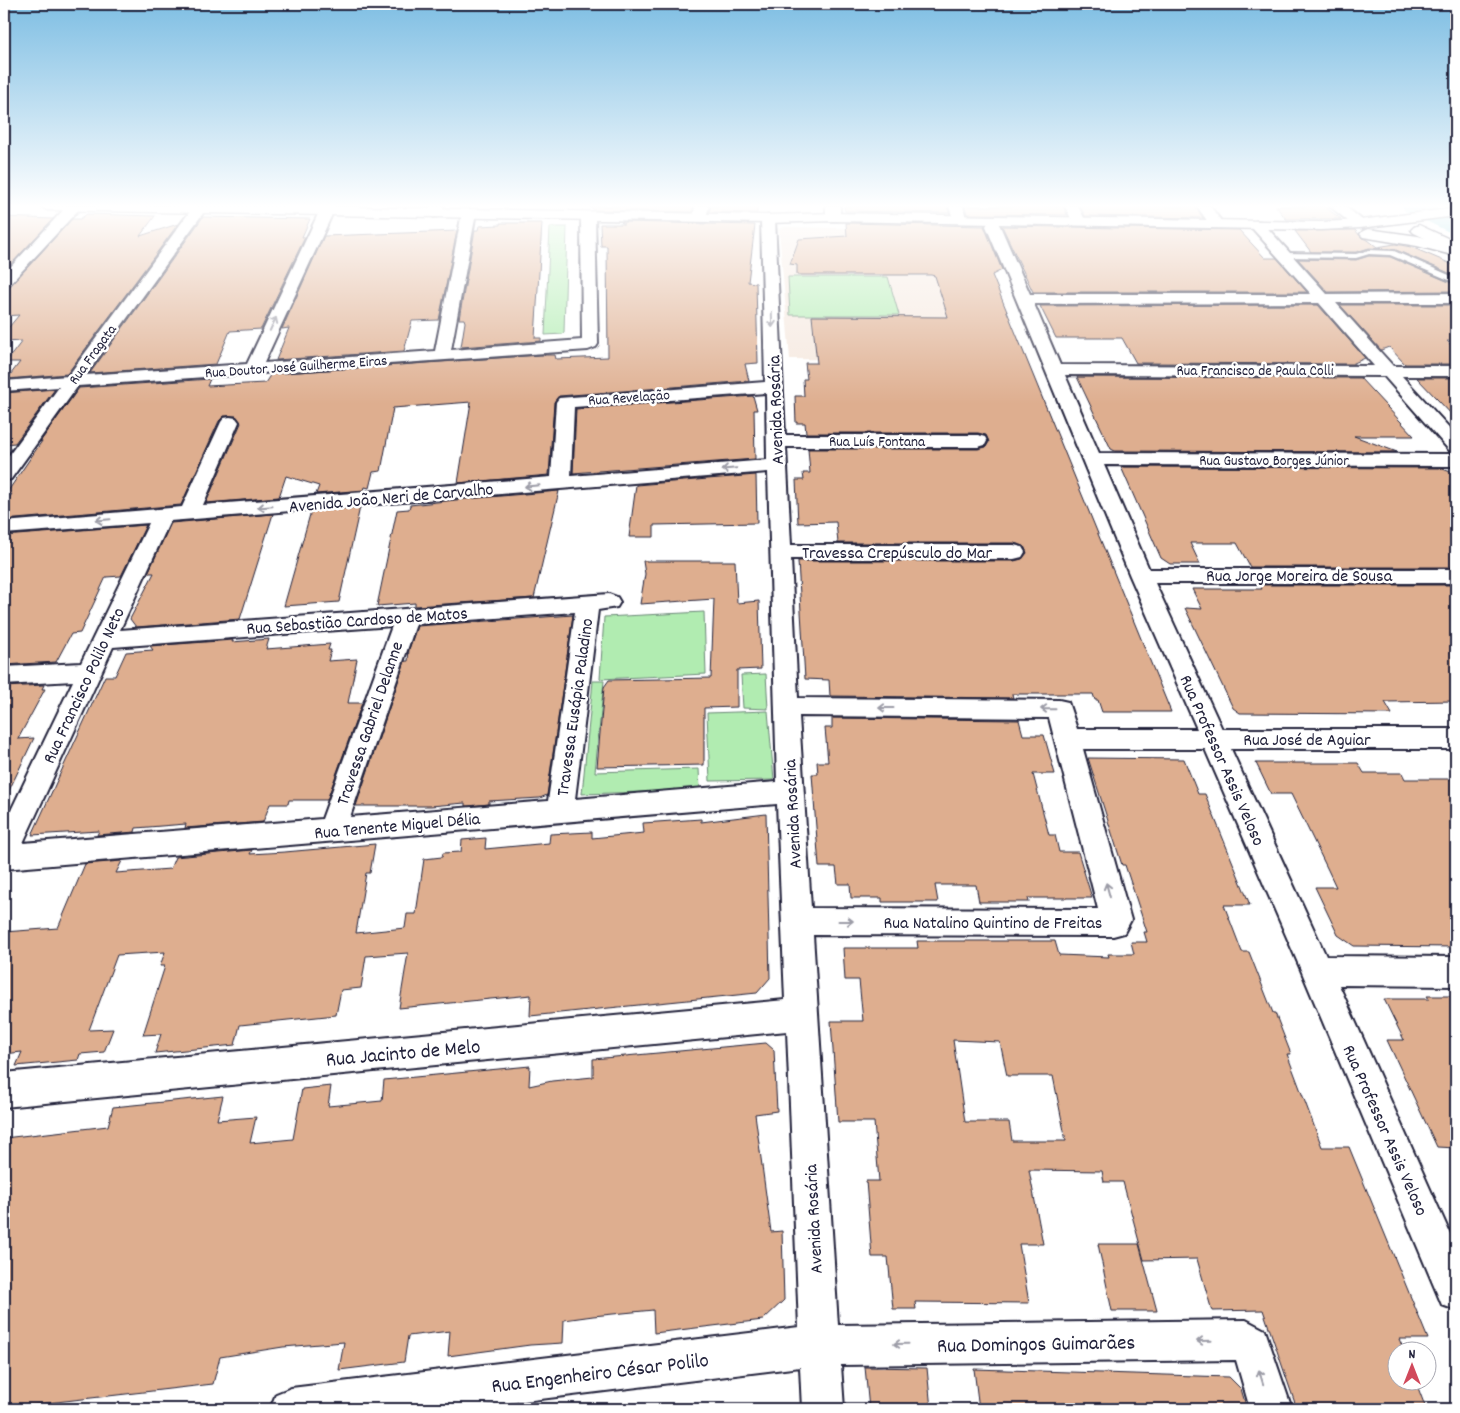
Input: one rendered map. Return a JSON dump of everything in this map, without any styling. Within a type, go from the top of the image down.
[{"type":"street","points":[[4,282],[13,272]]},
{"type":"street","name":"Rua Fragata","points":[[4,476],[152,272]]},
{"type":"street","points":[[253,369],[298,272]]},
{"type":"street","points":[[442,355],[458,272]]},
{"type":"street","name":"Rua Doutor José Guilherme Eiras","points":[[4,386],[589,344],[588,272]]},
{"type":"street","name":"Avenida Rosária","points":[[770,272],[790,792],[824,1409]]},
{"type":"street","name":"Rua Professor Assis Veloso","points":[[1013,272],[1141,576],[1317,970],[1456,1292]]},
{"type":"street","points":[[1299,272],[1456,446]]},
{"type":"street","points":[[1024,298],[1456,298]]},
{"type":"street","name":"Rua Francisco de Paula Colli","points":[[1054,370],[1456,371]]},
{"type":"street","name":"Rua Revelação","points":[[561,483],[565,402],[774,387]]},
{"type":"street","points":[[190,513],[230,422]]},
{"type":"street","name":"Rua Luís Fontana","points":[[777,453],[978,441]]},
{"type":"street","name":"Avenida João Neri de Carvalho","points":[[4,528],[561,483],[777,453]]},
{"type":"street","name":"Rua Gustavo Borges Júnior","points":[[1092,460],[1456,460]]},
{"type":"street","name":"Rua Francisco Polilo Neto","points":[[4,856],[162,516]]},
{"type":"street","name":"Travessa Crepúsculo do Mar","points":[[781,552],[1014,552]]},
{"type":"street","name":"Rua Jorge Moreira de Sousa","points":[[1141,576],[1456,576]]},
{"type":"street","name":"Rua Sebastião Cardoso de Matos","points":[[104,639],[599,602]]},
{"type":"street","name":"Travessa Eusápia Paladino","points":[[560,811],[599,602]]},
{"type":"street","name":"Travessa Gabriel Delanne","points":[[332,830],[407,617]]},
{"type":"street","points":[[4,676],[90,671]]},
{"type":"street","name":"Rua Natalino Quintino de Freitas","points":[[786,707],[1060,710],[1115,922],[798,921]]},
{"type":"street","name":"Rua José de Aguiar","points":[[1067,739],[1456,739]]},
{"type":"street","name":"Rua Tenente Miguel Délia","points":[[4,856],[790,792]]},
{"type":"street","points":[[1317,970],[1456,971]]},
{"type":"street","name":"Rua Jacinto de Melo","points":[[4,1090],[803,1014]]},
{"type":"street","name":"Rua Domingos Guimarães","points":[[820,1345],[1246,1340],[1251,1344],[1271,1409]]},
{"type":"street","name":"Rua Engenheiro César Polilo","points":[[291,1409],[820,1345]]},
{"type":"lane","points":[[1435,272],[1456,281]]},
{"type":"shaded area","points":[[783,272],[910,272],[911,276],[935,276],[960,360],[790,359]]},
{"type":"green space","points":[[548,272],[566,272],[564,332],[563,334],[545,335]]},
{"type":"green space","points":[[788,277],[888,277],[899,315],[790,315]]},
{"type":"green space","points":[[704,612],[706,674],[600,679],[604,617]]},
{"type":"green space","points":[[766,674],[768,709],[743,708],[741,675]]},
{"type":"green space","points":[[593,681],[604,681],[595,772],[699,769],[700,790],[582,794]]},
{"type":"green space","points":[[768,711],[774,780],[710,781],[707,713]]},
{"type":"building","points":[[23,272],[143,272],[67,374],[7,379],[20,362],[6,362],[22,341],[4,342],[4,333],[19,315],[4,316],[4,288],[10,286]]},
{"type":"building","points":[[163,272],[288,272],[261,329],[230,331],[216,364],[90,373]]},
{"type":"building","points":[[308,272],[449,272],[439,320],[412,321],[404,351],[276,360],[289,328],[282,329]]},
{"type":"building","points":[[467,272],[539,272],[535,338],[541,338],[541,341],[461,347],[465,322],[464,319],[459,319]]},
{"type":"building","points":[[607,272],[749,272],[748,282],[756,283],[758,363],[745,364],[749,381],[559,396],[554,402],[549,475],[458,483],[471,402],[393,408],[381,471],[373,472],[369,488],[316,494],[319,486],[286,476],[279,497],[206,503],[241,423],[236,416],[224,416],[219,421],[181,505],[4,520],[4,505],[12,494],[6,494],[79,388],[210,379],[207,386],[265,383],[271,374],[541,355],[555,355],[556,359],[608,357]]},
{"type":"building","points":[[797,272],[998,272],[992,275],[1171,712],[1102,712],[1098,700],[1095,700],[1093,694],[1012,694],[1013,698],[830,696],[829,680],[805,679],[798,561],[1014,561],[1022,559],[1027,553],[1024,546],[1014,543],[838,543],[836,522],[798,523],[796,480],[804,480],[803,473],[810,473],[808,449],[978,449],[986,447],[989,442],[986,435],[978,433],[806,433],[805,423],[796,423],[795,396],[804,396],[803,379],[807,379],[805,363],[817,363],[812,316],[948,317],[935,276],[797,275]]},
{"type":"building","points":[[1024,272],[1289,272],[1307,292],[1033,292]]},
{"type":"building","points":[[1310,272],[1425,272],[1456,285],[1456,291],[1328,292]]},
{"type":"building","points":[[1447,272],[1456,272],[1456,276]]},
{"type":"building","points":[[1318,305],[1365,358],[1352,364],[1136,363],[1122,338],[1056,338],[1040,306]]},
{"type":"building","points":[[1340,305],[1456,305],[1456,341],[1447,341],[1456,350],[1456,364],[1405,364],[1389,347],[1381,350]]},
{"type":"building","points":[[1077,377],[1360,378],[1414,436],[1354,436],[1397,452],[1115,451],[1111,449]]},
{"type":"building","points":[[1417,378],[1456,378],[1456,419]]},
{"type":"building","points":[[55,389],[15,443],[4,444],[4,393]]},
{"type":"building","points":[[753,396],[757,410],[754,410],[755,459],[573,473],[576,409]]},
{"type":"building","points":[[1121,467],[1440,468],[1456,474],[1456,567],[1250,567],[1237,543],[1190,543],[1200,564],[1170,564],[1161,558]]},
{"type":"building","points":[[756,475],[757,523],[654,525],[654,537],[629,537],[636,485]]},
{"type":"building","points":[[559,491],[534,598],[415,606],[415,603],[377,606],[397,510],[409,509],[410,505]]},
{"type":"building","points":[[360,507],[339,602],[284,606],[311,511]]},
{"type":"building","points":[[273,514],[240,619],[136,627],[130,619],[154,573],[148,573],[171,523]]},
{"type":"building","points":[[146,525],[121,576],[106,577],[80,633],[71,634],[56,662],[4,665],[4,536]]},
{"type":"building","points":[[643,561],[735,561],[737,603],[759,601],[761,669],[737,670],[737,707],[704,708],[704,765],[597,767],[604,687],[609,680],[711,678],[714,599],[640,604],[645,574]]},
{"type":"building","points":[[1260,585],[1456,585],[1456,701],[1385,702],[1392,714],[1240,713],[1233,708],[1185,608],[1202,609],[1192,589],[1262,589]]},
{"type":"building","points":[[573,615],[547,795],[540,798],[489,801],[489,804],[469,806],[465,806],[465,803],[431,806],[356,806],[405,661],[408,661],[409,649],[417,626]]},
{"type":"building","points":[[269,639],[266,649],[330,644],[328,650],[331,650],[328,661],[357,659],[348,703],[362,703],[327,800],[289,800],[288,804],[270,804],[263,822],[185,828],[186,824],[136,828],[135,832],[97,835],[99,831],[32,835],[105,676],[115,676],[126,652],[153,650],[150,646]]},
{"type":"building","points":[[44,685],[42,689],[45,689],[18,739],[34,738],[4,801],[4,687]]},
{"type":"building","points":[[832,718],[1019,720],[1023,735],[1044,735],[1055,774],[1033,774],[1049,835],[1055,835],[1059,852],[1078,852],[1092,898],[1028,898],[1029,902],[979,902],[976,885],[935,885],[938,902],[882,902],[882,898],[851,898],[850,884],[838,884],[836,867],[819,867],[812,774],[818,774],[817,762],[828,762],[825,728],[832,728]]},
{"type":"building","points":[[1088,758],[1184,759],[1198,794],[1205,794],[1250,905],[1224,905],[1242,952],[1249,952],[1273,1013],[1275,1013],[1291,1054],[1287,1054],[1322,1147],[1349,1147],[1428,1339],[1388,1340],[1388,1390],[1419,1390],[1425,1406],[1338,1405],[1339,1409],[1297,1409],[1263,1310],[1212,1311],[1197,1259],[1144,1260],[1123,1182],[1104,1182],[1102,1171],[1029,1170],[1043,1244],[1019,1244],[1029,1303],[915,1302],[916,1309],[893,1309],[888,1257],[872,1257],[866,1181],[879,1181],[874,1122],[838,1122],[831,1021],[863,1021],[859,980],[845,980],[843,948],[918,948],[917,941],[1055,941],[1059,955],[1109,957],[1108,954],[1134,954],[1131,942],[1147,942],[1144,932],[1147,932],[1125,865],[1122,865]],"holes":[[[953,1040],[1000,1042],[1007,1076],[1053,1076],[1066,1141],[1012,1141],[1009,1122],[965,1122]]]},
{"type":"building","points":[[1256,763],[1358,763],[1364,773],[1402,773],[1405,779],[1456,779],[1456,947],[1354,946],[1338,935],[1315,887],[1336,887],[1328,870],[1291,794],[1271,794]]},
{"type":"building","points":[[766,814],[770,978],[757,993],[530,1016],[531,995],[399,1008],[408,953],[366,956],[361,988],[341,990],[336,1015],[240,1025],[235,1045],[155,1053],[161,1034],[143,1035],[165,966],[160,966],[165,952],[117,955],[89,1030],[113,1029],[104,1052],[80,1054],[78,1060],[16,1066],[22,1052],[4,1054],[4,932],[58,928],[85,864],[122,861],[116,873],[170,869],[175,857],[252,850],[250,854],[285,852],[375,844],[370,873],[366,873],[356,933],[405,928],[407,914],[416,914],[424,859],[442,857],[443,853],[461,852],[462,840],[486,838],[485,849],[549,843],[550,834],[592,832],[592,838],[644,833],[643,823],[701,819],[701,822]]},
{"type":"building","points":[[1427,996],[1456,996],[1456,1148],[1437,1147],[1387,1040],[1404,1040],[1384,999],[1429,999]]},
{"type":"building","points":[[766,1043],[774,1050],[777,1111],[755,1114],[771,1232],[782,1231],[784,1300],[763,1320],[654,1333],[653,1310],[593,1316],[564,1320],[563,1343],[530,1345],[448,1356],[450,1331],[408,1336],[404,1362],[339,1370],[344,1342],[283,1347],[220,1357],[213,1384],[4,1408],[4,1138],[108,1126],[113,1107],[223,1096],[217,1120],[256,1117],[250,1143],[293,1139],[302,1089],[331,1086],[328,1106],[382,1101],[384,1080],[530,1066],[529,1086],[552,1081],[593,1077],[593,1059]]},
{"type":"building","points":[[1098,1244],[1139,1244],[1157,1311],[1112,1311]]},
{"type":"building","points":[[865,1367],[927,1368],[931,1409],[869,1409]]},
{"type":"building","points":[[974,1369],[1229,1377],[1241,1389],[1247,1409],[979,1409]]}]
